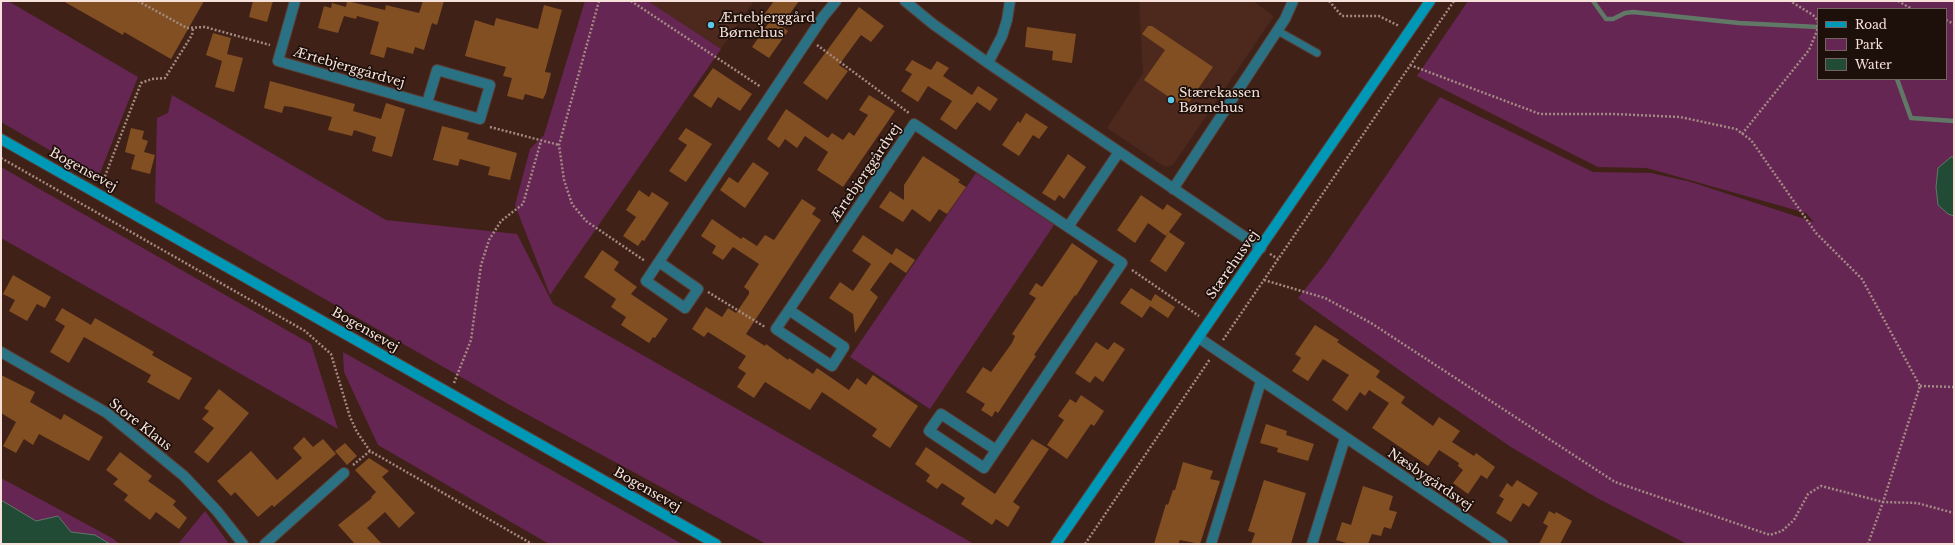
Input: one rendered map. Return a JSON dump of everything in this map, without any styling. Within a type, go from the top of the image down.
[{"type":"main road","name":"Stærehusvej","points":[[1056,544],[1430,1]]},
{"type":"main road","name":"Bogensevej","points":[[1,139],[716,544]]},
{"type":"street","name":"Ærtebjerggårdvej","points":[[295,1],[278,62],[480,119]]},
{"type":"street","points":[[659,262],[698,289],[685,308],[646,281],[836,1]]},
{"type":"street","points":[[905,1],[933,24],[988,63],[1261,248]]},
{"type":"street","points":[[988,63],[1002,36],[1007,20],[1010,1]]},
{"type":"street","points":[[1173,189],[1278,31],[1285,20],[1293,1]]},
{"type":"street","points":[[427,104],[437,70],[490,85],[480,119]]},
{"type":"street","name":"Ærtebjerggårdvej","points":[[776,329],[914,124],[1122,263]]},
{"type":"street","points":[[1068,227],[1119,152]]},
{"type":"street","points":[[996,450],[941,414],[929,431],[984,468],[1122,263]]},
{"type":"street","points":[[776,329],[832,366],[844,347],[789,310]]},
{"type":"street","name":"Næsbygårdsvej","points":[[1199,338],[1501,544]]},
{"type":"street","name":"Store Klaus","points":[[1,352],[107,413],[184,476],[217,511],[243,544]]},
{"type":"street","points":[[1211,544],[1261,381]]},
{"type":"street","points":[[1312,544],[1345,438]]},
{"type":"street","points":[[265,544],[344,473]]},
{"type":"lane","points":[[1278,31],[1316,53]]},
{"type":"path","points":[[138,1],[187,28],[205,27],[282,48]]},
{"type":"path","points":[[599,1],[558,145],[564,180],[572,204],[586,221],[647,262],[659,262]]},
{"type":"path","points":[[631,1],[772,94]]},
{"type":"path","points":[[1329,1],[1342,16],[1379,16],[1410,31]]},
{"type":"path","points":[[1085,544],[1454,1]]},
{"type":"path","points":[[1790,1],[1813,14],[1817,20]]},
{"type":"path","points":[[1898,1],[1910,8]]},
{"type":"path","points":[[98,193],[141,83],[152,79],[165,78],[192,35],[193,28]]},
{"type":"path","points":[[1742,134],[1809,50],[1817,31]]},
{"type":"path","points":[[809,39],[909,112],[914,124]]},
{"type":"path","points":[[1410,65],[1540,114],[1614,114],[1680,117],[1736,129],[1751,140],[1816,233],[1862,279],[1920,386],[1868,544]]},
{"type":"path","points":[[480,119],[490,127],[558,145]]},
{"type":"path","points":[[450,393],[471,340],[480,265],[489,240],[502,221],[522,204],[541,141]]},
{"type":"path","points":[[1,158],[306,331],[331,354],[350,417],[370,451],[532,544]]},
{"type":"path","points":[[1122,263],[1209,323]]},
{"type":"path","points":[[1264,280],[1325,298],[1372,323],[1615,482],[1770,535],[1782,531],[1794,520],[1808,494],[1821,486],[1883,502],[1917,503],[1954,513]]},
{"type":"path","points":[[698,289],[712,292],[764,327],[776,329]]},
{"type":"path","points":[[1920,386],[1954,387]]},
{"type":"path","points":[[344,473],[370,451]]},
{"type":"shaded area","name":"Ærtebjerggård Børnehus","points":[[648,1],[754,1],[721,49]]},
{"type":"shaded area","name":"Stærekassen Børnehus","points":[[1139,1],[1253,1],[1274,16],[1173,165],[1165,167],[1107,128],[1143,73]]},
{"type":"green space","points":[[1,1],[8,1],[138,77],[98,178],[1,122]]},
{"type":"green space","points":[[585,1],[648,1],[721,49],[550,295],[515,205],[530,149],[544,135]]},
{"type":"green space","points":[[1468,1],[1954,1],[1954,157],[1951,157],[1948,214],[1954,216],[1954,544],[1687,544],[1597,498],[1511,447],[1298,298],[1326,263],[1440,97],[1593,172],[1651,173],[1691,182],[1814,222],[1806,213],[1647,168],[1598,167],[1417,76]]},
{"type":"green space","points":[[172,95],[386,220],[517,234],[553,304],[974,544],[766,544],[510,405],[155,202],[157,118],[168,113]]},
{"type":"green space","points":[[1,167],[311,344],[338,429],[1,238]]},
{"type":"green space","points":[[976,173],[1054,225],[930,409],[850,357]]},
{"type":"green space","points":[[343,352],[682,544],[549,544],[378,445],[344,372]]},
{"type":"green space","points":[[1,478],[112,538],[120,544],[1,544]]},
{"type":"green space","points":[[205,511],[229,544],[178,544]]},
{"type":"water","points":[[1951,157],[1954,157],[1954,216],[1948,214],[1938,205],[1936,187],[1938,168]]},
{"type":"water","points":[[1,500],[36,521],[58,516],[71,532],[95,535],[110,544],[1,544]]},
{"type":"building","points":[[63,1],[204,1],[171,59],[124,32],[123,35]]},
{"type":"building","points":[[253,1],[273,1],[267,22],[249,17]]},
{"type":"building","points":[[347,1],[385,10],[386,5],[419,13],[423,1],[444,1],[437,25],[432,23],[424,50],[415,47],[413,54],[387,47],[384,58],[370,54],[379,22],[357,16],[356,19],[344,16],[338,33],[318,28],[324,6],[331,8],[332,3],[346,7]]},
{"type":"building","points":[[774,1],[799,1],[781,26],[788,31],[769,58],[752,47],[770,21],[763,16]]},
{"type":"building","points":[[544,5],[562,10],[545,72],[551,73],[546,93],[543,99],[525,94],[523,100],[507,96],[512,78],[503,76],[506,67],[465,56],[475,20],[494,26],[496,18],[538,29]]},
{"type":"building","points":[[859,7],[884,26],[871,42],[861,35],[839,65],[848,71],[827,100],[803,83]]},
{"type":"building","points":[[1148,26],[1152,26],[1213,67],[1185,108],[1144,80],[1165,50],[1142,34]]},
{"type":"building","points":[[1027,27],[1076,34],[1072,63],[1052,60],[1053,51],[1025,47]]},
{"type":"building","points":[[213,33],[231,38],[227,54],[243,58],[234,92],[215,87],[222,61],[206,55]]},
{"type":"building","points":[[912,60],[931,70],[937,61],[949,68],[943,76],[972,95],[978,86],[998,99],[990,111],[977,102],[956,130],[940,119],[952,101],[928,86],[918,102],[901,91],[912,74],[905,70]]},
{"type":"building","points":[[713,68],[752,94],[740,111],[718,97],[711,108],[693,96]]},
{"type":"building","points":[[270,81],[355,104],[353,111],[381,119],[386,103],[405,109],[392,157],[372,151],[376,137],[354,130],[352,136],[328,130],[332,117],[292,107],[284,106],[282,113],[264,108]]},
{"type":"building","points":[[869,95],[895,111],[843,187],[817,170],[828,152],[805,136],[797,148],[785,139],[779,148],[767,139],[786,109],[828,138],[832,133],[843,140],[849,132],[854,136],[868,115],[859,110]]},
{"type":"building","points":[[1026,113],[1048,127],[1039,139],[1033,135],[1019,156],[1002,145],[1018,121],[1020,123]]},
{"type":"building","points":[[442,126],[469,133],[467,139],[517,153],[510,180],[488,175],[490,167],[460,159],[458,166],[433,160]]},
{"type":"building","points":[[131,128],[144,131],[142,139],[148,141],[144,152],[155,155],[150,174],[131,169],[135,155],[125,152]]},
{"type":"building","points":[[686,128],[712,144],[686,182],[669,171],[687,145],[678,139]]},
{"type":"building","points":[[1068,154],[1086,167],[1064,199],[1059,195],[1055,201],[1042,193]]},
{"type":"building","points":[[923,156],[960,180],[958,182],[966,187],[947,214],[939,209],[930,222],[912,209],[903,222],[879,207],[890,191],[904,200],[904,185]]},
{"type":"building","points":[[753,162],[769,173],[745,208],[720,190],[729,177],[738,183]]},
{"type":"building","points":[[639,190],[649,197],[652,192],[669,203],[644,241],[642,240],[638,246],[623,236],[636,217],[626,210]]},
{"type":"building","points":[[1141,195],[1163,210],[1167,204],[1182,214],[1166,236],[1148,223],[1135,243],[1117,230]]},
{"type":"building","points":[[802,199],[816,208],[812,214],[821,220],[746,334],[765,346],[766,344],[788,360],[789,358],[813,374],[817,368],[849,390],[857,378],[866,385],[873,375],[918,406],[890,448],[872,436],[877,429],[822,392],[810,410],[765,382],[754,398],[737,387],[746,373],[738,368],[746,356],[708,332],[704,337],[692,329],[706,307],[722,317],[728,308],[736,313],[749,294],[749,291],[744,287],[759,264],[733,247],[723,260],[712,253],[716,246],[701,236],[712,219],[741,239],[743,237],[757,246],[765,235],[774,240]]},
{"type":"building","points":[[1169,232],[1185,243],[1166,272],[1150,261]]},
{"type":"building","points":[[863,235],[892,255],[896,248],[915,260],[906,273],[890,262],[870,290],[878,297],[855,333],[853,314],[829,298],[840,282],[853,291],[871,264],[852,251]]},
{"type":"building","points":[[1072,243],[1098,261],[1076,296],[1075,295],[1034,355],[1036,356],[998,413],[995,411],[992,417],[981,410],[985,404],[966,392],[983,367],[991,372],[1012,343],[1015,336],[1012,334],[1036,298],[1029,294],[1036,283],[1042,287]]},
{"type":"building","points":[[602,250],[619,262],[614,270],[637,287],[631,294],[668,319],[655,338],[653,337],[649,343],[621,325],[626,317],[611,307],[616,299],[584,277]]},
{"type":"building","points":[[13,275],[51,297],[45,308],[37,304],[27,321],[9,311],[15,300],[3,294]]},
{"type":"building","points":[[1131,288],[1151,301],[1155,294],[1175,307],[1168,318],[1150,306],[1142,318],[1120,303]]},
{"type":"building","points":[[62,308],[91,325],[95,318],[154,352],[152,355],[192,378],[179,400],[147,382],[151,375],[84,337],[69,363],[50,352],[65,326],[55,320]]},
{"type":"building","points":[[1315,325],[1339,340],[1337,342],[1380,371],[1376,377],[1405,397],[1401,403],[1433,426],[1439,417],[1460,431],[1452,442],[1474,456],[1476,453],[1495,467],[1487,479],[1481,475],[1468,494],[1453,483],[1463,470],[1458,466],[1459,463],[1439,450],[1428,466],[1372,428],[1389,403],[1369,390],[1365,396],[1360,392],[1347,411],[1332,400],[1349,375],[1323,359],[1308,381],[1292,371],[1301,358],[1295,354]]},
{"type":"building","points":[[1096,342],[1108,350],[1114,342],[1125,349],[1103,382],[1095,376],[1090,383],[1075,373]]},
{"type":"building","points":[[1,375],[35,392],[30,402],[61,420],[64,414],[103,437],[89,461],[39,434],[33,445],[24,439],[16,453],[3,446],[16,422],[1,413]]},
{"type":"building","points":[[219,389],[249,413],[208,463],[194,452],[214,428],[202,419],[209,411],[204,408]]},
{"type":"building","points":[[1081,395],[1104,411],[1094,426],[1091,424],[1067,459],[1047,445],[1064,420],[1058,416],[1070,399],[1076,403]]},
{"type":"building","points":[[1266,424],[1287,431],[1286,435],[1314,444],[1308,461],[1277,452],[1278,448],[1260,443]]},
{"type":"building","points":[[304,437],[313,447],[323,439],[336,454],[274,507],[272,505],[258,517],[235,492],[231,496],[217,481],[251,451],[277,480],[302,458],[293,448]]},
{"type":"building","points":[[1032,439],[1049,449],[1013,502],[1020,507],[1008,527],[996,519],[992,525],[961,504],[965,498],[942,483],[937,489],[926,481],[930,475],[915,464],[926,447],[995,494]]},
{"type":"building","points":[[345,443],[357,456],[347,465],[335,451]]},
{"type":"building","points":[[120,452],[152,476],[148,481],[176,501],[173,505],[187,518],[179,529],[156,512],[150,520],[124,500],[128,495],[113,484],[118,479],[106,470]]},
{"type":"building","points":[[369,458],[389,471],[382,477],[415,513],[399,528],[385,512],[367,528],[382,544],[355,544],[338,525],[372,498],[371,497],[376,492],[355,470]]},
{"type":"building","points":[[1183,462],[1213,471],[1210,479],[1220,481],[1200,544],[1180,540],[1178,544],[1154,544],[1166,504],[1168,505],[1173,490],[1175,490]]},
{"type":"building","points":[[1264,480],[1306,493],[1291,544],[1251,544],[1255,533],[1248,531]]},
{"type":"building","points":[[1517,480],[1538,493],[1529,507],[1523,503],[1511,522],[1496,513],[1504,499],[1499,496],[1507,483],[1512,487]]},
{"type":"building","points":[[1363,486],[1393,496],[1389,510],[1397,512],[1391,529],[1384,527],[1381,536],[1372,534],[1368,544],[1350,544],[1336,540],[1342,522],[1351,525]]},
{"type":"building","points":[[1549,511],[1555,514],[1556,512],[1572,521],[1560,544],[1539,544],[1548,526],[1543,523]]},
{"type":"waterway","points":[[1593,1],[1606,19],[1613,19],[1625,13],[1633,12],[1739,23],[1817,27]]},
{"type":"waterway","points":[[1897,80],[1911,118],[1954,121]]},
{"type":"place","name":"Ærtebjerggård Børnehus","points":[[711,25]]},
{"type":"place","name":"Stærekassen Børnehus","points":[[1171,100]]}]
